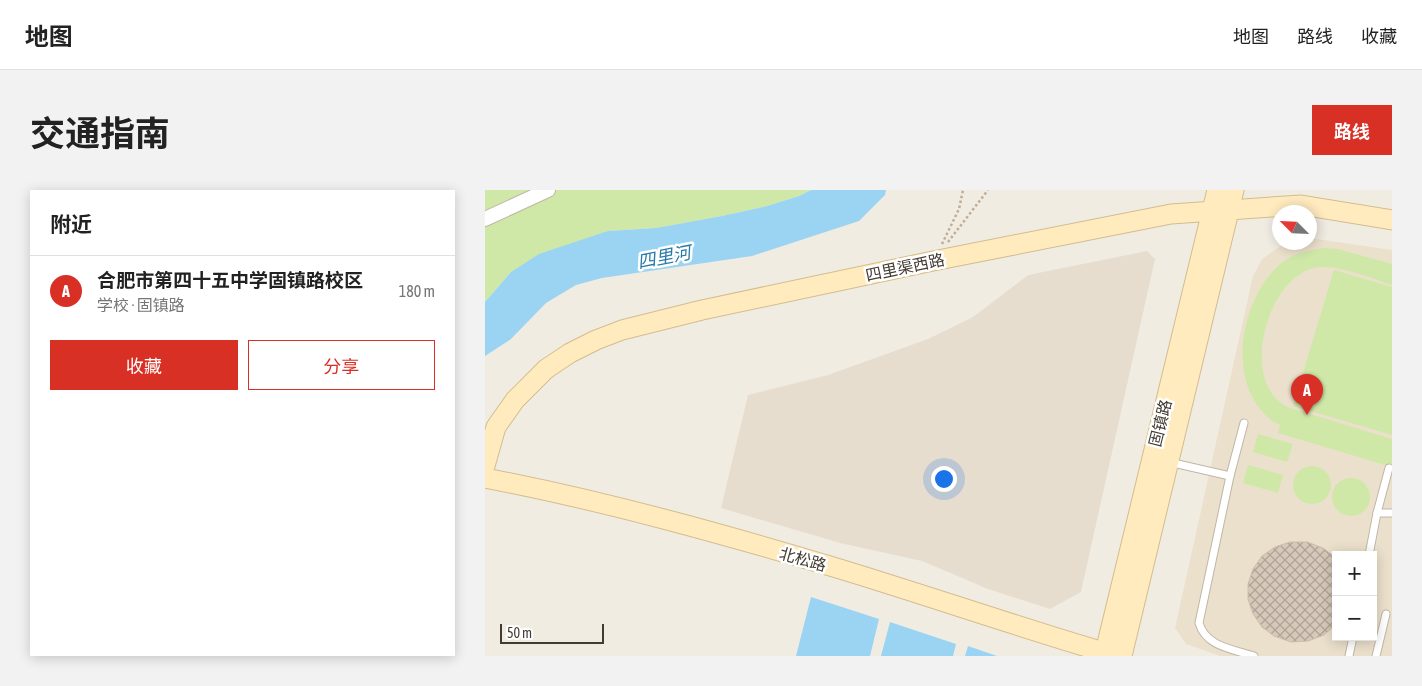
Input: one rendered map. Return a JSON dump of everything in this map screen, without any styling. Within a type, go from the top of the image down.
[{"type":"street","points":[[485,219],[548,190]]},
{"type":"street","name":"固镇路","points":[[1112,655],[1169,462],[1221,210],[1217,190]]},
{"type":"street","name":"固镇路","points":[[1112,655],[1221,210],[1234,190]]},
{"type":"street","name":"四里渠西路","points":[[485,466],[496,427],[515,400],[546,369],[570,353],[622,330],[702,310],[933,261],[1171,214],[1301,205],[1392,220]]},
{"type":"street","name":"北松路","points":[[485,478],[636,511],[840,569],[1112,655]]},
{"type":"lane","points":[[1244,423],[1230,476],[1199,623],[1207,638],[1213,643],[1254,656]]},
{"type":"lane","points":[[1169,462],[1230,476]]},
{"type":"lane","points":[[1370,551],[1377,513],[1389,468]]},
{"type":"lane","points":[[1377,513],[1392,513]]},
{"type":"lane","points":[[1376,656],[1386,614]]},
{"type":"lane","points":[[1349,656],[1352,641]]},
{"type":"path","points":[[933,261],[959,210],[963,190]]},
{"type":"path","points":[[933,261],[988,190]]},
{"type":"shaded area","points":[[1317,239],[1392,250],[1392,656],[1220,656],[1186,644],[1175,628],[1253,276],[1262,259],[1275,250],[1317,250]]},
{"type":"shaded area","points":[[1147,251],[1155,259],[1081,592],[1050,609],[988,589],[922,561],[840,543],[721,508],[748,395],[828,375],[928,339],[973,317],[1028,275]]},
{"type":"green space","points":[[485,190],[811,190],[799,196],[767,206],[722,216],[656,228],[608,231],[511,272],[485,302]]},
{"type":"green space","points":[[1338,249],[1392,264],[1392,285],[1351,271],[1329,267],[1310,269],[1294,278],[1281,294],[1271,313],[1264,335],[1262,357],[1264,377],[1273,395],[1287,407],[1392,439],[1392,467],[1278,433],[1280,425],[1262,411],[1251,395],[1245,375],[1243,354],[1250,311],[1270,274],[1284,261],[1303,252]]},
{"type":"green space","points":[[1334,270],[1392,287],[1392,435],[1293,406]]},
{"type":"green space","points":[[1258,434],[1293,444],[1287,462],[1253,452]]},
{"type":"green space","points":[[1248,465],[1283,475],[1278,493],[1243,483]]},
{"type":"green space","points":[[1312,466],[1326,471],[1331,485],[1326,499],[1312,504],[1298,499],[1293,485],[1298,471]]},
{"type":"green space","points":[[1351,478],[1365,483],[1370,497],[1365,511],[1351,516],[1337,511],[1332,497],[1337,483]]},
{"type":"water","name":"四里河","points":[[811,190],[886,190],[885,195],[859,221],[752,256],[602,278],[576,285],[546,303],[511,339],[485,356],[485,302],[511,272],[539,254],[608,231],[656,228],[722,216],[767,206],[799,196]]},
{"type":"water","points":[[811,597],[879,619],[870,656],[796,656]]},
{"type":"water","points":[[890,622],[956,644],[953,656],[881,656]]},
{"type":"water","points":[[968,646],[997,656],[965,656]]},
{"type":"building","points":[[1290,542],[1307,542],[1323,548],[1332,555],[1332,628],[1324,635],[1308,641],[1291,642],[1274,636],[1262,627],[1253,614],[1248,599],[1248,584],[1253,569],[1262,556],[1275,547]]},
{"type":"place","name":"合肥市第四十五中学固镇路校区","points":[[1307,415]]}]
